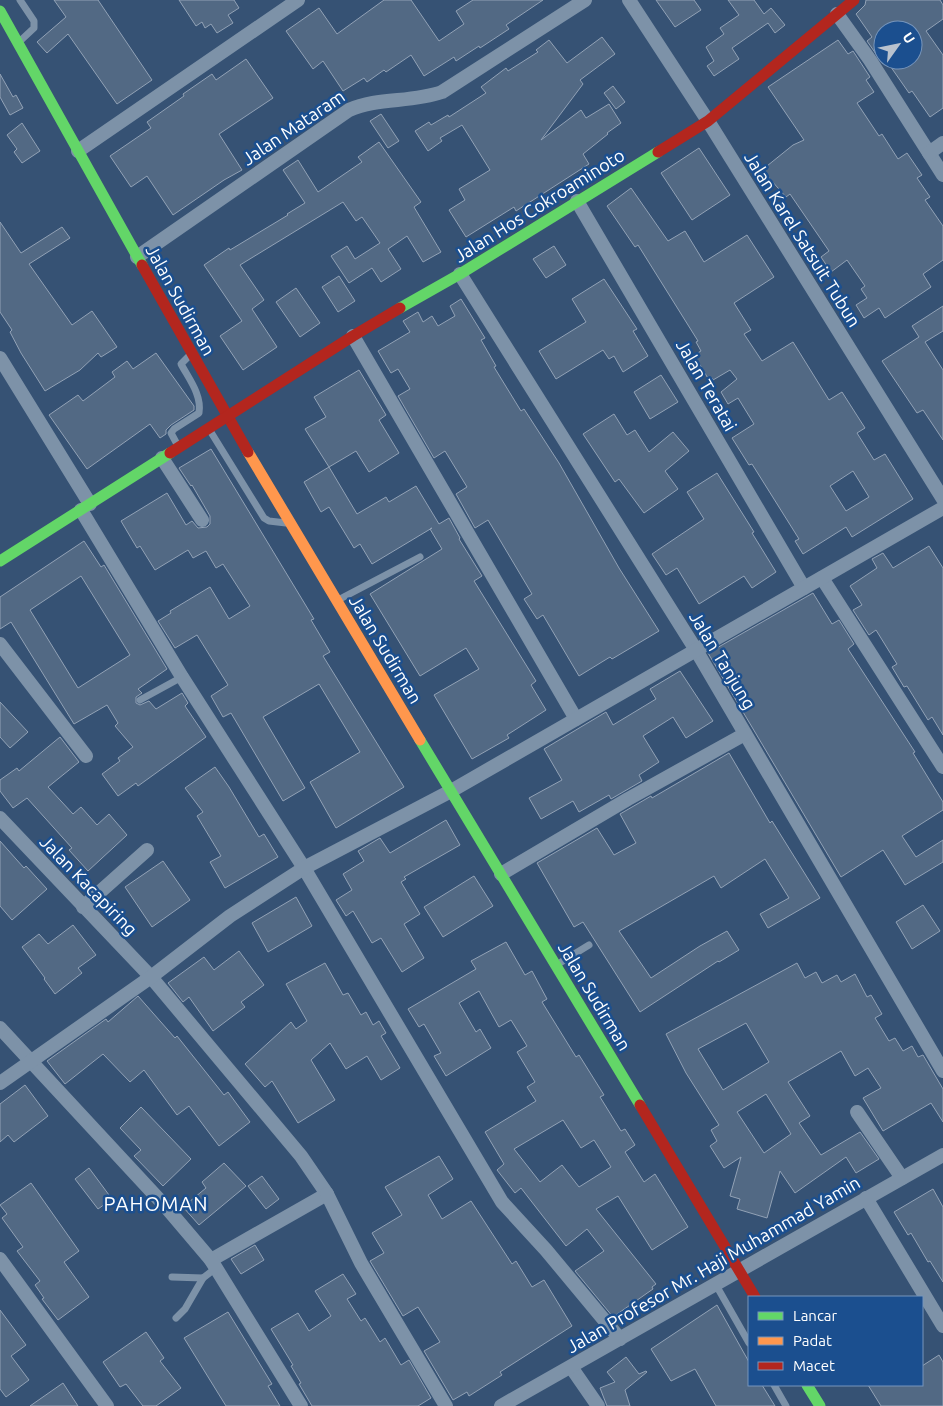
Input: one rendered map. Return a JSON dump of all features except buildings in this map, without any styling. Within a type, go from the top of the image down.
[{"type":"main road","name":"Jalan Hos Cokroaminoto","points":[[0,561],[353,336],[460,274],[708,121],[854,0]]},
{"type":"main road","name":"Jalan Sudirman","points":[[0,11],[227,418],[754,1296]]},
{"type":"main road","points":[[809,1386],[820,1406]]},
{"type":"street","name":"Jalan Mataram","points":[[137,257],[349,110],[362,104],[417,99],[442,92],[585,0]]},
{"type":"street","name":"Jalan Karel Satsuit Tubun","points":[[629,0],[708,121],[943,499]]},
{"type":"street","points":[[78,151],[289,3]]},
{"type":"street","points":[[837,14],[870,60],[943,175]]},
{"type":"street","points":[[929,153],[943,143]]},
{"type":"street","name":"Jalan Teratai","points":[[577,201],[804,588]]},
{"type":"street","name":"Jalan Tanjung","points":[[460,274],[696,650],[943,1071]]},
{"type":"street","points":[[353,336],[576,718]]},
{"type":"street","points":[[0,358],[182,677],[304,868],[502,1202],[546,1250],[620,1339]]},
{"type":"street","points":[[162,458],[202,520]]},
{"type":"street","points":[[0,1083],[151,976],[230,916],[304,868],[451,791],[943,508]]},
{"type":"street","points":[[822,578],[943,767]]},
{"type":"street","points":[[0,644],[86,756]]},
{"type":"street","points":[[500,874],[628,799],[745,734]]},
{"type":"street","name":"Jalan Kacapiring","points":[[0,818],[151,976],[301,1156],[327,1194],[361,1263],[446,1406]]},
{"type":"street","points":[[84,907],[147,850]]},
{"type":"street","points":[[0,1028],[166,1207],[214,1264],[301,1406]]},
{"type":"street","points":[[857,1112],[902,1178]]},
{"type":"street","name":"Jalan Profesor Mr. Haji Muhammad Yamin","points":[[501,1406],[943,1155]]},
{"type":"street","points":[[214,1264],[327,1194]]},
{"type":"street","points":[[866,1198],[943,1326]]},
{"type":"street","points":[[0,1259],[107,1406]]},
{"type":"street","points":[[571,1367],[598,1406]]},
{"type":"lane","points":[[18,43],[34,28],[34,21],[20,0]]},
{"type":"lane","points":[[180,448],[171,433],[198,413],[200,406],[200,399],[181,364],[191,354]]},
{"type":"lane","points":[[209,429],[264,518],[269,521],[290,523]]},
{"type":"lane","points":[[337,601],[420,557]]},
{"type":"lane","points":[[140,700],[182,677]]},
{"type":"lane","points":[[556,966],[589,945]]},
{"type":"lane","points":[[176,1318],[185,1309],[203,1278],[214,1264]]},
{"type":"lane","points":[[172,1277],[203,1278]]},
{"type":"lane","points":[[716,1285],[748,1341]]},
{"type":"lane","points":[[775,1386],[786,1406]]},
{"type":"traffic: fast","points":[[0,11],[142,265]]},
{"type":"traffic: fast","points":[[400,308],[460,274],[658,152]]},
{"type":"traffic: fast","points":[[0,561],[170,453]]},
{"type":"traffic: fast","points":[[420,740],[640,1105]]},
{"type":"traffic: fast","points":[[808,1386],[820,1406]]},
{"type":"traffic: slow","points":[[248,452],[420,740]]},
{"type":"traffic: jam","points":[[658,152],[708,121],[854,0]]},
{"type":"traffic: jam","points":[[142,265],[248,452]]},
{"type":"traffic: jam","points":[[170,453],[400,308]]},
{"type":"traffic: jam","points":[[640,1105],[754,1296]]},
{"type":"district","name":"PAHOMAN","points":[[156,1203]]}]
